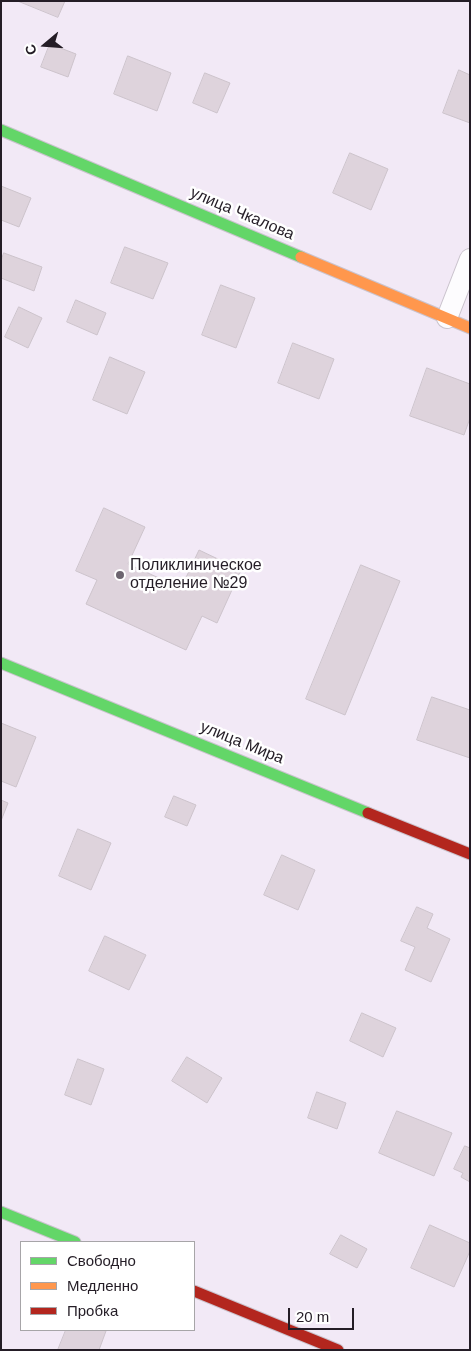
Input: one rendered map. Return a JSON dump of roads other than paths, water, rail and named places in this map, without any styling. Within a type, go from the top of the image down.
[{"type":"street","name":"улица Чкалова","points":[[1,130],[470,328]]},
{"type":"street","points":[[447,318],[470,259]]},
{"type":"street","name":"улица Мира","points":[[1,663],[470,854]]},
{"type":"street","points":[[1,1212],[73,1241]]},
{"type":"street","points":[[195,1291],[338,1350]]},
{"type":"place","name":"Поликлиническое отделение №29","points":[[120,575]]}]
